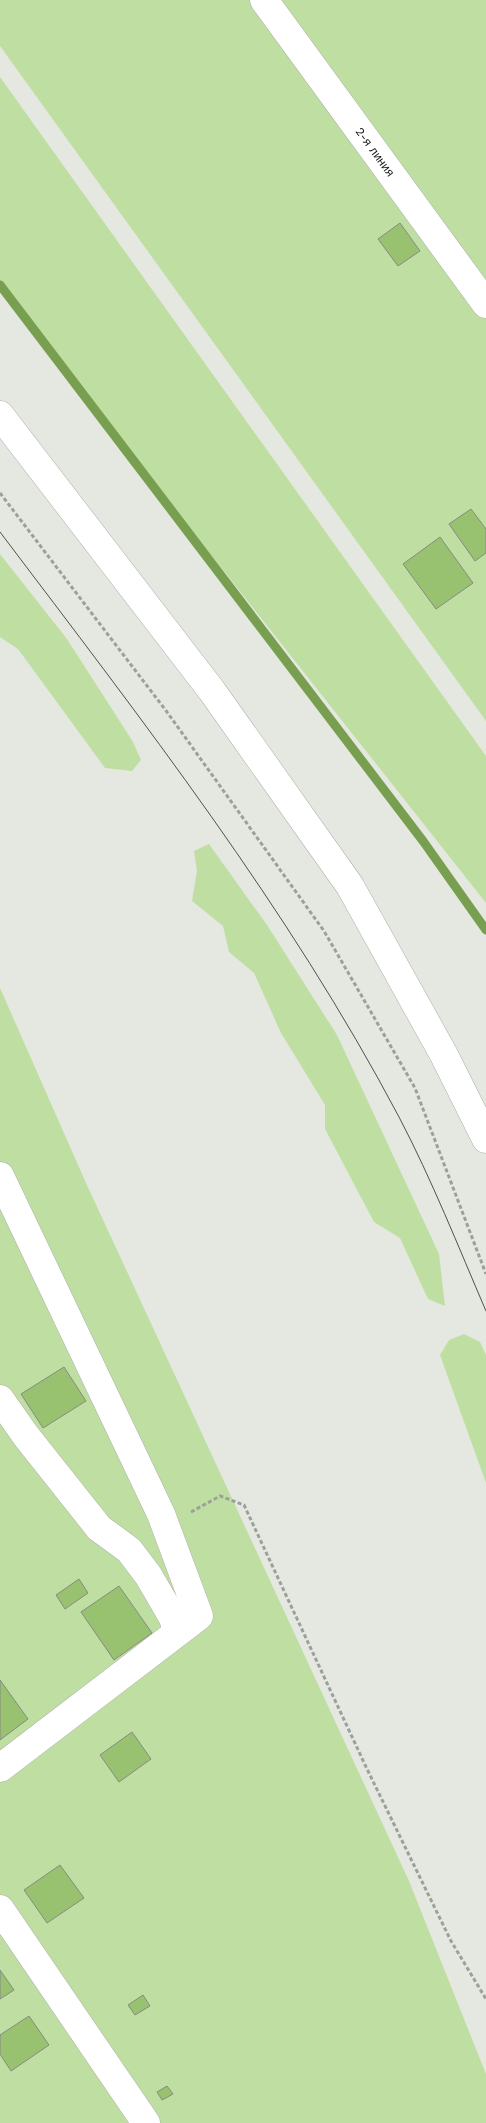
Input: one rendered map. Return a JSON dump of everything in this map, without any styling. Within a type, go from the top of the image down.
[{"type":"main road","name":"2-я линия","points":[[264,0],[486,304]]},
{"type":"main road","points":[[0,415],[212,691],[350,886],[444,1055],[486,1139]]},
{"type":"main road","points":[[0,1176],[165,1525],[199,1616],[0,1768]]},
{"type":"main road","points":[[0,1399],[26,1436],[99,1528],[129,1550],[148,1575],[173,1618],[177,1632]]},
{"type":"main road","points":[[0,1909],[146,2123]]},
{"type":"path","points":[[0,493],[167,712],[324,931],[415,1088],[486,1274]]},
{"type":"path","points":[[165,1525],[220,1496],[244,1505],[366,1769],[446,1932],[486,1999]]},
{"type":"green space","points":[[0,0],[486,0],[486,721],[0,46]]},
{"type":"green space","points":[[0,77],[486,756],[486,903],[96,409],[0,283]]},
{"type":"green space","points":[[0,554],[67,639],[133,742],[141,760],[132,771],[105,768],[18,649],[0,637]]},
{"type":"green space","points":[[209,844],[267,925],[337,1035],[439,1254],[445,1306],[428,1299],[400,1238],[374,1222],[325,1129],[325,1105],[281,1033],[254,973],[229,952],[223,926],[192,901],[197,871],[194,851]]},
{"type":"green space","points":[[0,988],[86,1183],[409,1881],[486,2074],[486,2123],[0,2123]]},
{"type":"green space","points":[[464,1334],[480,1342],[486,1355],[486,1483],[440,1355],[449,1340]]},
{"type":"building","points":[[400,223],[420,251],[398,266],[378,239]]},
{"type":"building","points":[[471,509],[486,529],[486,553],[475,561],[449,524]]},
{"type":"building","points":[[440,537],[473,583],[436,609],[403,564]]},
{"type":"building","points":[[64,1367],[86,1401],[43,1428],[21,1394]]},
{"type":"building","points":[[79,1579],[88,1593],[65,1609],[56,1595]]},
{"type":"building","points":[[119,1586],[152,1633],[114,1660],[81,1612]]},
{"type":"building","points":[[0,1680],[28,1719],[0,1740]]},
{"type":"building","points":[[132,1732],[151,1759],[119,1782],[100,1755]]},
{"type":"building","points":[[60,1865],[84,1898],[47,1923],[24,1890]]},
{"type":"building","points":[[0,1970],[14,1990],[0,1999]]},
{"type":"building","points":[[143,1995],[150,2006],[135,2015],[128,2005]]},
{"type":"building","points":[[29,2016],[49,2045],[11,2071],[0,2054],[0,2035]]},
{"type":"building","points":[[167,2086],[173,2094],[162,2100],[157,2092]]},
{"type":"waterway","points":[[0,285],[423,841],[486,930]]},
{"type":"tram line","points":[[0,532],[107,673],[211,816],[310,963],[356,1039],[399,1117],[423,1165],[486,1311]]}]
